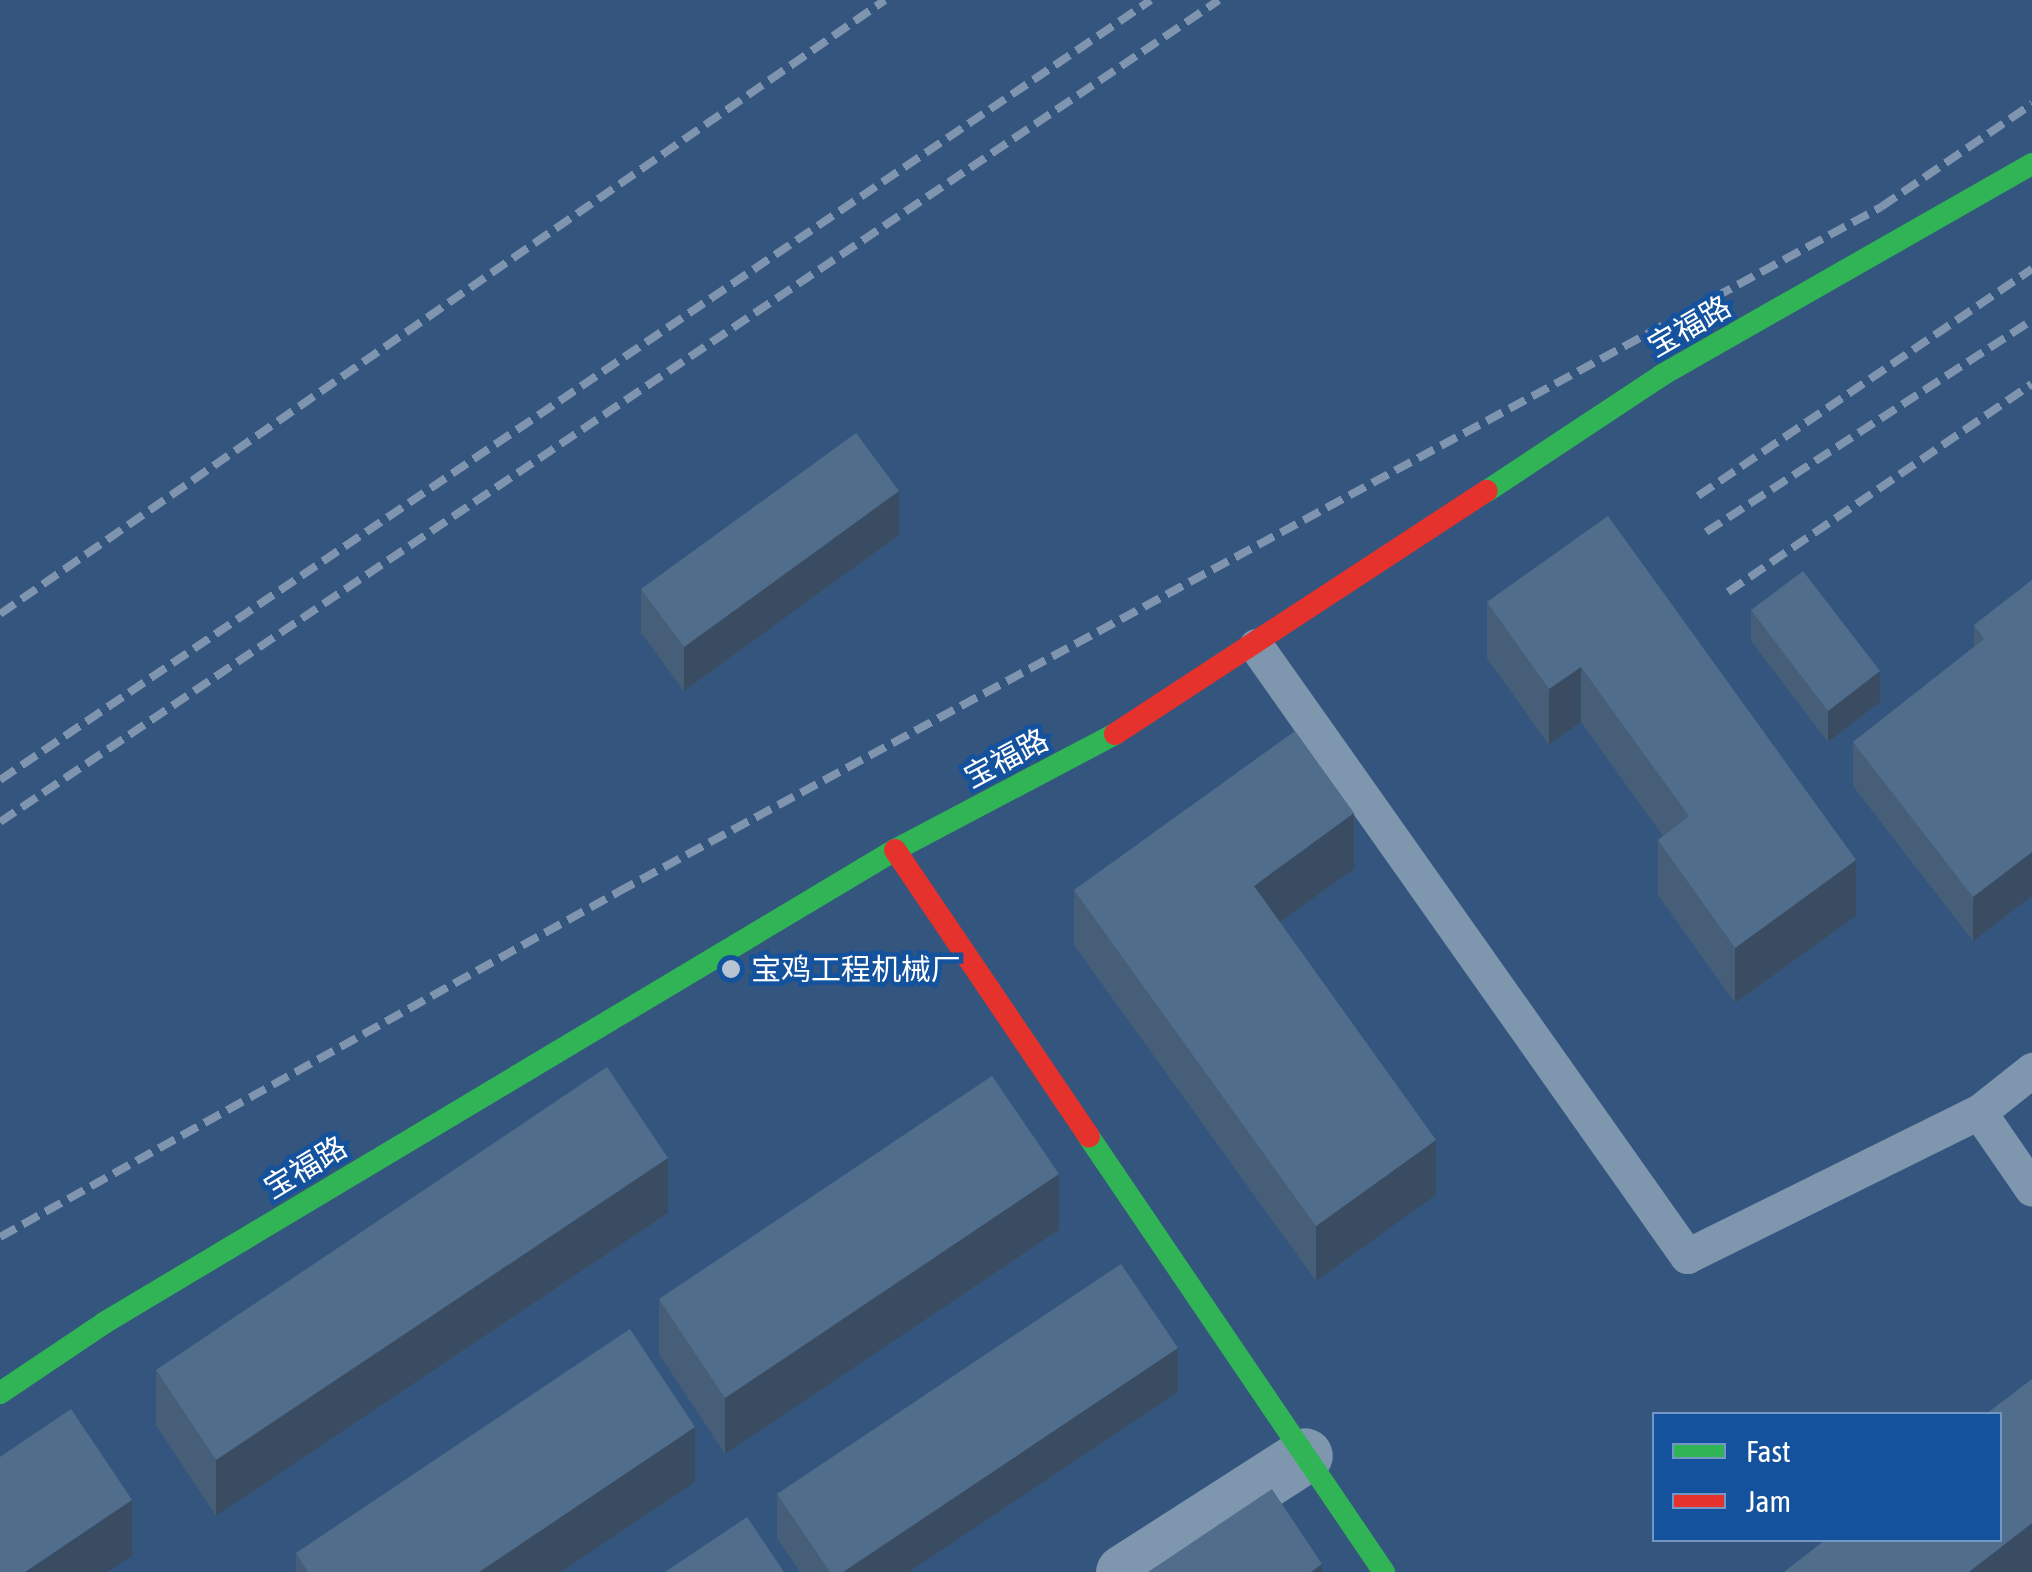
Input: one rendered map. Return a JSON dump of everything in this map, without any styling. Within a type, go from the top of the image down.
[{"type":"main road","name":"宝福路","points":[[0,1393],[121,1312],[895,850],[1143,720],[1662,375],[2032,164]]},
{"type":"main road","points":[[895,850],[1384,1572]]},
{"type":"street","points":[[1123,1572],[1305,1455]]},
{"type":"lane","points":[[1256,646],[1687,1256],[1979,1112],[2032,1070]]},
{"type":"lane","points":[[1979,1112],[2032,1189]]},
{"type":"building","points":[[856,433],[899,491],[684,647],[641,589]]},
{"type":"building","points":[[1608,516],[1856,860],[1735,948],[1658,840],[1689,816],[1581,667],[1549,689],[1487,602]]},
{"type":"building","points":[[1803,571],[1880,671],[1828,711],[1751,610]]},
{"type":"building","points":[[2032,580],[2032,852],[1973,897],[1853,742],[1984,639],[1974,625]]},
{"type":"building","points":[[1295,731],[1354,813],[1254,886],[1436,1140],[1316,1226],[1074,890]]},
{"type":"building","points":[[607,1067],[668,1158],[216,1460],[156,1370]]},
{"type":"building","points":[[992,1076],[1059,1174],[725,1398],[659,1299]]},
{"type":"building","points":[[1121,1264],[1178,1348],[843,1572],[830,1572],[777,1494]]},
{"type":"building","points":[[630,1329],[695,1427],[479,1572],[308,1572],[296,1553]]},
{"type":"building","points":[[2032,1379],[2032,1523],[1969,1572],[1784,1572],[1822,1542],[2002,1542],[2002,1412],[1989,1412]]},
{"type":"building","points":[[71,1409],[132,1500],[25,1572],[0,1572],[0,1457]]},
{"type":"building","points":[[1272,1489],[1322,1564],[1311,1572],[1148,1572]]},
{"type":"building","points":[[747,1517],[784,1572],[665,1572]]},
{"type":"railway","points":[[0,614],[885,0]]},
{"type":"railway","points":[[0,780],[1151,0]]},
{"type":"railway","points":[[0,822],[1219,0]]},
{"type":"railway","points":[[0,1237],[618,892],[1881,207],[2032,104]]},
{"type":"railway","points":[[1698,496],[2032,269]]},
{"type":"railway","points":[[1706,532],[2032,320]]},
{"type":"railway","points":[[1728,592],[2032,384]]},
{"type":"traffic: fast","points":[[1487,491],[1662,375],[2032,164]]},
{"type":"traffic: fast","points":[[0,1393],[104,1323],[895,850],[1115,734]]},
{"type":"traffic: fast","points":[[1089,1137],[1384,1572]]},
{"type":"traffic: jam","points":[[1115,734],[1487,491]]},
{"type":"traffic: jam","points":[[895,850],[1089,1137]]},
{"type":"place","name":"宝鸡工程机械厂","points":[[731,969]]}]
